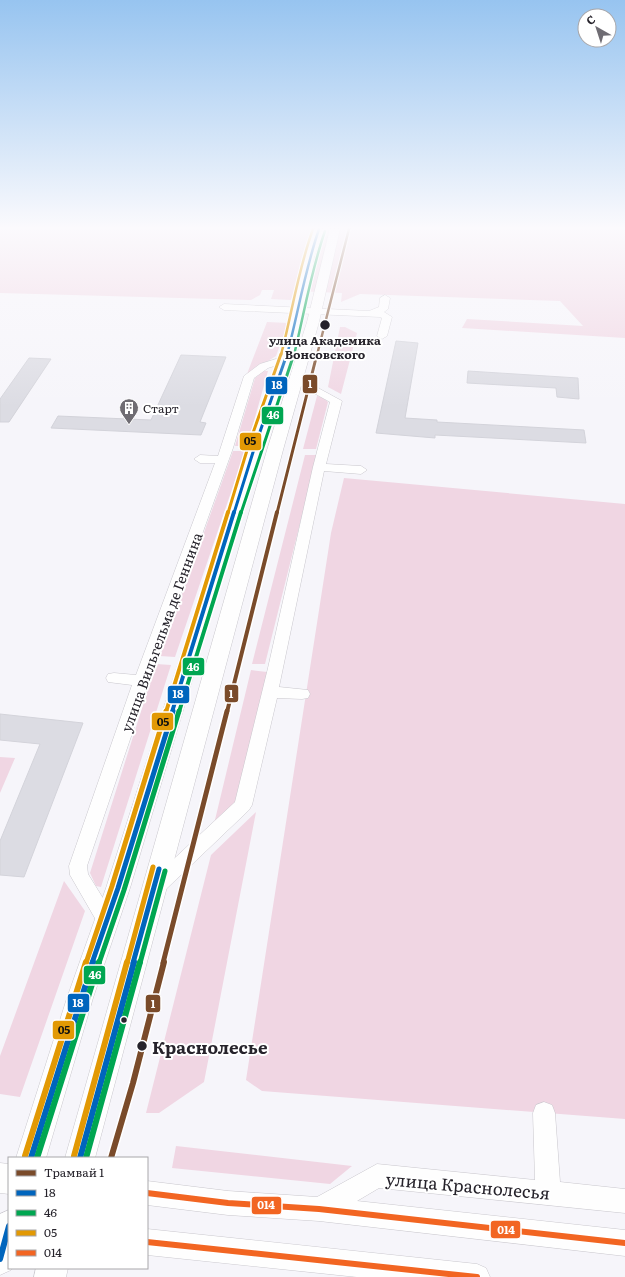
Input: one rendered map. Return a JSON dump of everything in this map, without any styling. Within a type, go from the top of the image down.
[{"type":"main road","points":[[80,1157],[152,890],[296,379],[307,311],[308,289]]},
{"type":"main road","points":[[30,1157],[80,998],[107,921],[254,449],[286,359],[307,311],[315,289]]},
{"type":"main road","points":[[0,1259],[8,1231]]},
{"type":"street","points":[[372,313],[383,310],[385,298]]},
{"type":"street","points":[[224,307],[382,314],[387,317],[382,336]]},
{"type":"street","name":"улица Вильгельма де Геннина","points":[[107,921],[79,875],[78,866],[149,660],[222,460],[249,376],[264,366],[286,359]]},
{"type":"street","points":[[152,890],[243,805],[270,692],[319,467],[336,401],[296,379]]},
{"type":"street","points":[[200,459],[222,460]]},
{"type":"street","points":[[319,467],[361,470]]},
{"type":"street","points":[[114,678],[143,680]]},
{"type":"street","points":[[270,692],[302,694]]},
{"type":"street","points":[[544,1113],[548,1192]]},
{"type":"street","name":"улица Краснолесья","points":[[319,1208],[377,1176],[548,1192],[625,1201]]},
{"type":"street","points":[[148,1194],[228,1203],[319,1208],[625,1243]]},
{"type":"street","points":[[148,1242],[477,1277]]},
{"type":"shaded area","points":[[0,289],[625,289],[625,338],[462,328],[467,319],[583,326],[560,301],[360,294],[341,302],[342,293],[294,291],[291,300],[271,299],[274,290],[262,290],[260,295],[251,300],[0,293]]},
{"type":"shaded area","points":[[267,322],[288,323],[276,356],[247,374]]},
{"type":"shaded area","points":[[340,327],[345,327],[357,333],[341,394],[328,387]]},
{"type":"shaded area","points":[[263,371],[268,371],[247,446],[235,446],[255,378]]},
{"type":"shaded area","points":[[317,396],[322,397],[328,402],[316,449],[303,449]]},
{"type":"shaded area","points":[[233,451],[245,451],[175,657],[160,656]]},
{"type":"shaded area","points":[[305,455],[317,455],[265,664],[252,664]]},
{"type":"shaded area","points":[[344,478],[625,504],[625,1119],[262,1091],[246,1080],[331,533]]},
{"type":"shaded area","points":[[156,664],[171,665],[101,887],[96,886],[90,873]]},
{"type":"shaded area","points":[[251,670],[267,672],[239,798],[214,824]]},
{"type":"shaded area","points":[[0,757],[15,758],[0,793]]},
{"type":"shaded area","points":[[256,812],[204,1082],[159,1113],[146,1113],[211,855]]},
{"type":"shaded area","points":[[64,881],[85,911],[20,1097],[0,1094],[0,1056]]},
{"type":"shaded area","points":[[176,1146],[352,1166],[330,1184],[172,1168]]},
{"type":"building","points":[[396,341],[418,343],[405,418],[437,420],[437,422],[584,430],[586,443],[435,435],[435,438],[376,433]]},
{"type":"building","points":[[181,355],[226,357],[200,422],[206,423],[201,435],[51,428],[58,416],[151,420]]},
{"type":"building","points":[[29,358],[51,359],[9,422],[0,422],[0,399]]},
{"type":"building","points":[[468,371],[578,378],[579,399],[557,397],[556,388],[467,383]]},
{"type":"building","points":[[0,714],[83,723],[24,877],[0,875],[0,841],[40,744],[0,740]]},
{"type":"tram line","name":"1","points":[[111,1157],[133,1083],[334,289]]},
{"type":"transit line","name":"05","points":[[25,1156],[74,996],[112,886],[248,447],[280,357],[297,289]]},
{"type":"transit line","name":"18","points":[[31,1157],[80,998],[118,888],[254,449],[286,359],[303,289]]},
{"type":"transit line","name":"46","points":[[37,1157],[86,1000],[124,890],[260,451],[292,361],[309,289]]},
{"type":"transit line","name":"05","points":[[74,1156],[153,867]]},
{"type":"transit line","name":"18","points":[[80,1157],[159,869]]},
{"type":"transit line","name":"46","points":[[86,1157],[165,871]]},
{"type":"transit line","name":"014","points":[[148,1193],[228,1203],[319,1209],[625,1243]]},
{"type":"transit line","name":"18","points":[[0,1259],[8,1230]]},
{"type":"transit line","name":"014","points":[[148,1242],[477,1277]]},
{"type":"place","name":"улица Академика Вонсовского","points":[[325,325]]},
{"type":"place","name":"Старт","points":[[129,425]]},
{"type":"place","name":"Краснолесье","points":[[142,1046]]}]
